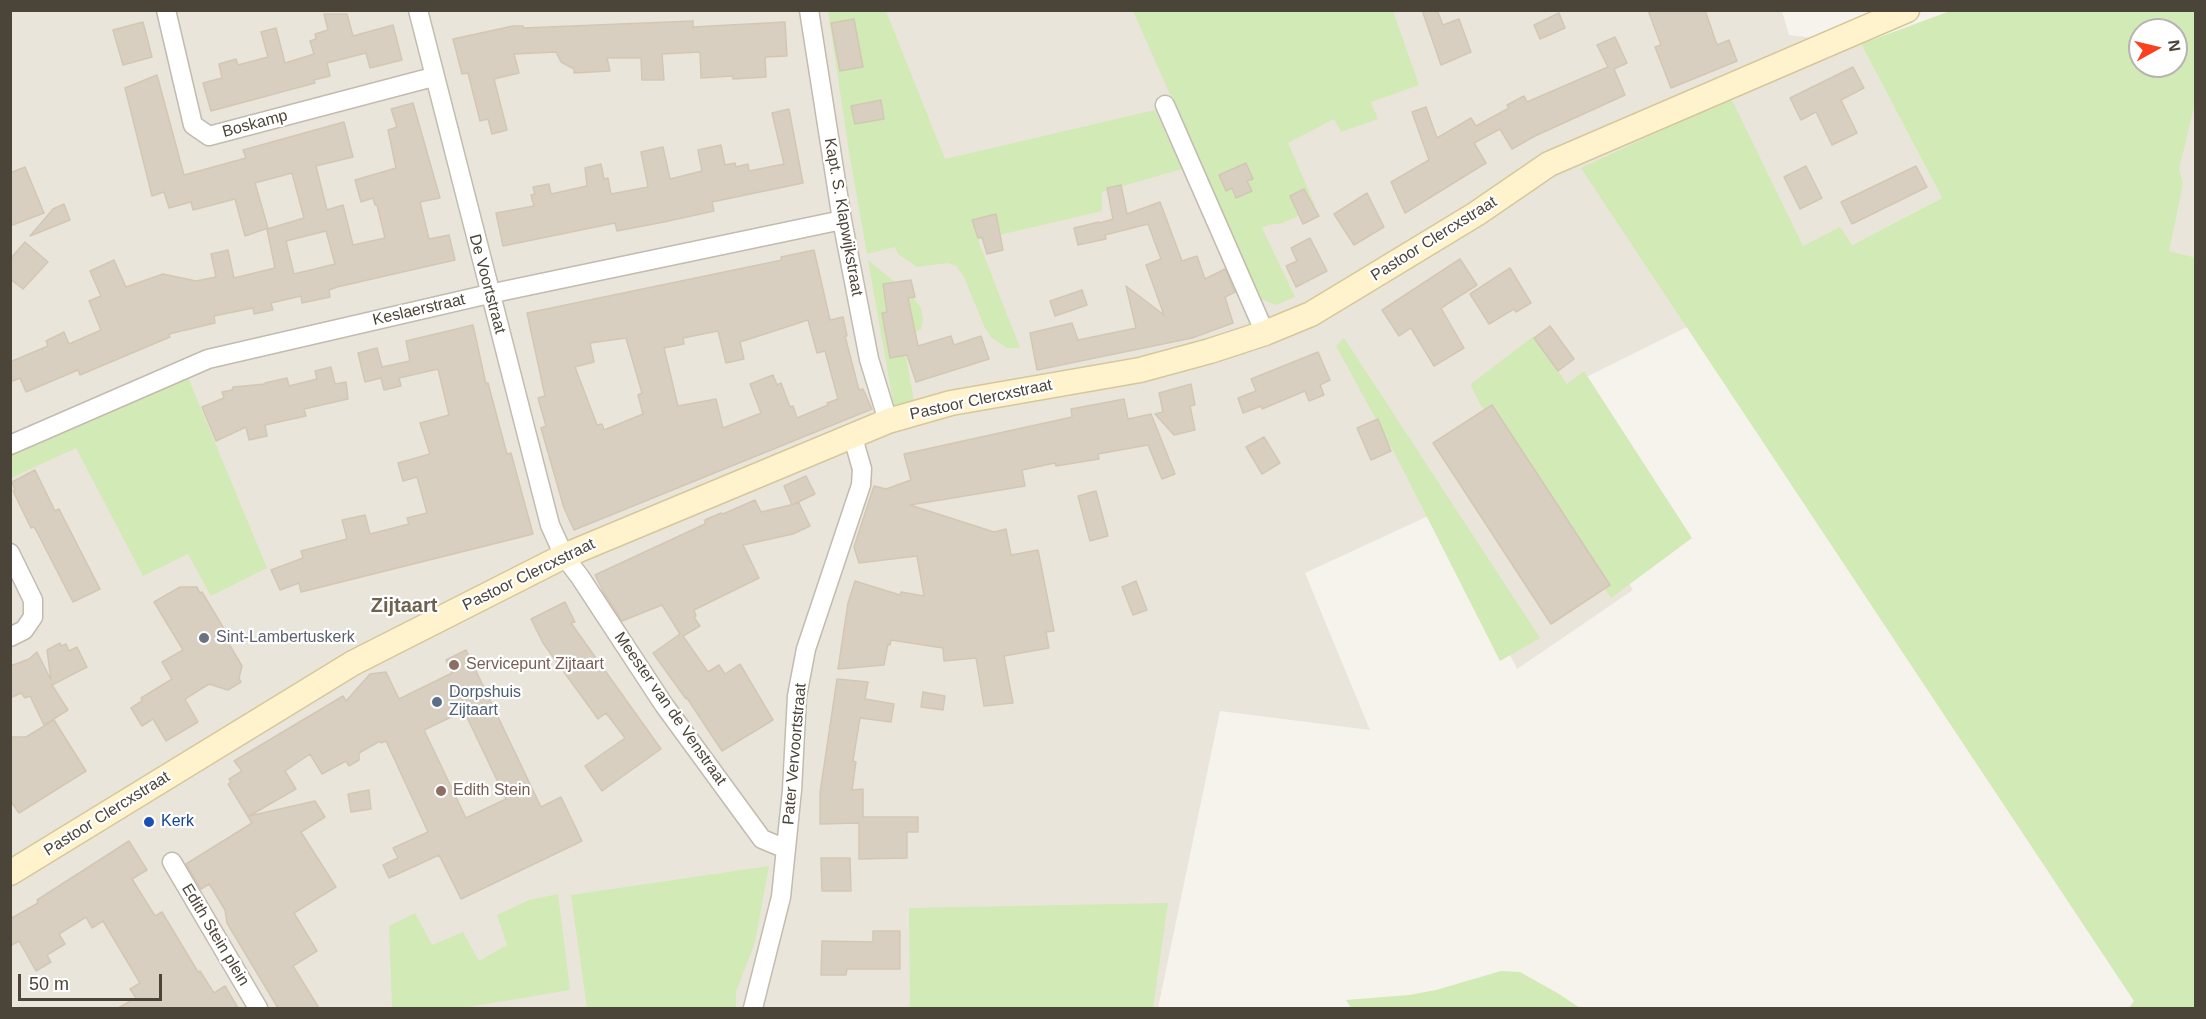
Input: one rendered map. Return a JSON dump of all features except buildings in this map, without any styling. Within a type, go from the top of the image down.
[{"type":"street","name":"Boskamp","points":[[166,10],[193,125],[209,136],[433,77]]},
{"type":"street","name":"De Voortstraat","points":[[418,10],[433,77],[550,525],[564,556]]},
{"type":"street","name":"Kapt. S. Klapwijkstraat","points":[[809,10],[842,220],[869,359],[888,421]]},
{"type":"street","name":"Pastoor Clercxstraat","points":[[10,873],[353,663],[564,556],[852,434],[888,421],[951,403],[1140,370],[1265,333],[1311,314],[1350,291],[1476,214],[1549,164],[1907,10]]},
{"type":"street","points":[[1165,105],[1265,333]]},
{"type":"street","name":"Keslaerstraat","points":[[10,445],[208,359],[489,294],[842,220]]},
{"type":"street","name":"Pater Vervoortstraat","points":[[753,1008],[781,897],[797,696],[806,649],[861,485],[862,469],[852,434]]},
{"type":"street","points":[[10,553],[33,600],[33,617],[24,630],[10,638]]},
{"type":"street","name":"Meester van de Venstraat","points":[[564,556],[664,705],[762,839],[786,849]]},
{"type":"street","name":"Edith Stein plein","points":[[172,862],[258,1008]]},
{"type":"shaded area","points":[[10,11],[1782,11],[1789,35],[1861,44],[1942,198],[1522,409],[1633,590],[1517,669],[1439,511],[1305,573],[1370,730],[1220,711],[1158,1008],[11,1008]]},
{"type":"shaded area","points":[[2195,35],[2195,262],[2147,249],[2185,78],[2188,78],[2188,66]]},
{"type":"green space","points":[[828,11],[886,11],[945,159],[1155,110],[1182,169],[1102,192],[1102,211],[978,240],[1020,348],[1007,348],[991,337],[964,277],[956,266],[948,263],[917,267],[898,254],[895,247],[867,254]]},
{"type":"green space","points":[[1133,11],[1393,11],[1419,85],[1371,102],[1378,119],[1341,132],[1334,119],[1288,143],[1315,205],[1313,209],[1283,223],[1262,228],[1295,297],[1276,305],[1261,299]]},
{"type":"green space","points":[[1950,11],[2195,11],[2195,103],[2179,169],[2183,184],[2169,251],[2196,258],[2195,1008],[2129,1008],[2134,1001],[1581,168],[1731,98],[1803,246],[1840,227],[1852,245],[1942,198],[1861,44]]},
{"type":"green space","points":[[868,260],[913,297],[921,308],[923,319],[921,329],[913,334],[905,351],[914,401],[894,407]]},
{"type":"green space","points":[[1534,336],[1567,384],[1584,371],[1692,538],[1611,598],[1479,402],[1471,386]]},
{"type":"green space","points":[[1344,338],[1540,638],[1500,661],[1394,452],[1336,346]]},
{"type":"green space","points":[[187,375],[267,568],[211,596],[188,554],[143,576],[76,448],[11,478],[10,453]]},
{"type":"green space","points":[[769,866],[755,942],[736,992],[736,1008],[587,1008],[571,895]]},
{"type":"green space","points":[[558,894],[570,990],[463,1008],[392,1008],[389,926],[415,913],[432,945],[463,932],[479,961],[507,945],[497,915],[529,900]]},
{"type":"green space","points":[[1168,903],[1153,1008],[910,1008],[909,908]]},
{"type":"green space","points":[[1501,971],[1520,972],[1580,1008],[1351,1008],[1346,1000],[1409,995],[1436,990]]},
{"type":"place","name":"Sint-Lambertuskerk","points":[[204,638]]},
{"type":"place","name":"Servicepunt Zijtaart","points":[[454,665]]},
{"type":"place","name":"Dorpshuis Zijtaart","points":[[437,702]]},
{"type":"place","name":"Edith Stein","points":[[441,791]]},
{"type":"place","name":"Kerk","points":[[149,822]]},
{"type":"district","name":"Zijtaart","points":[[404,606]]}]
